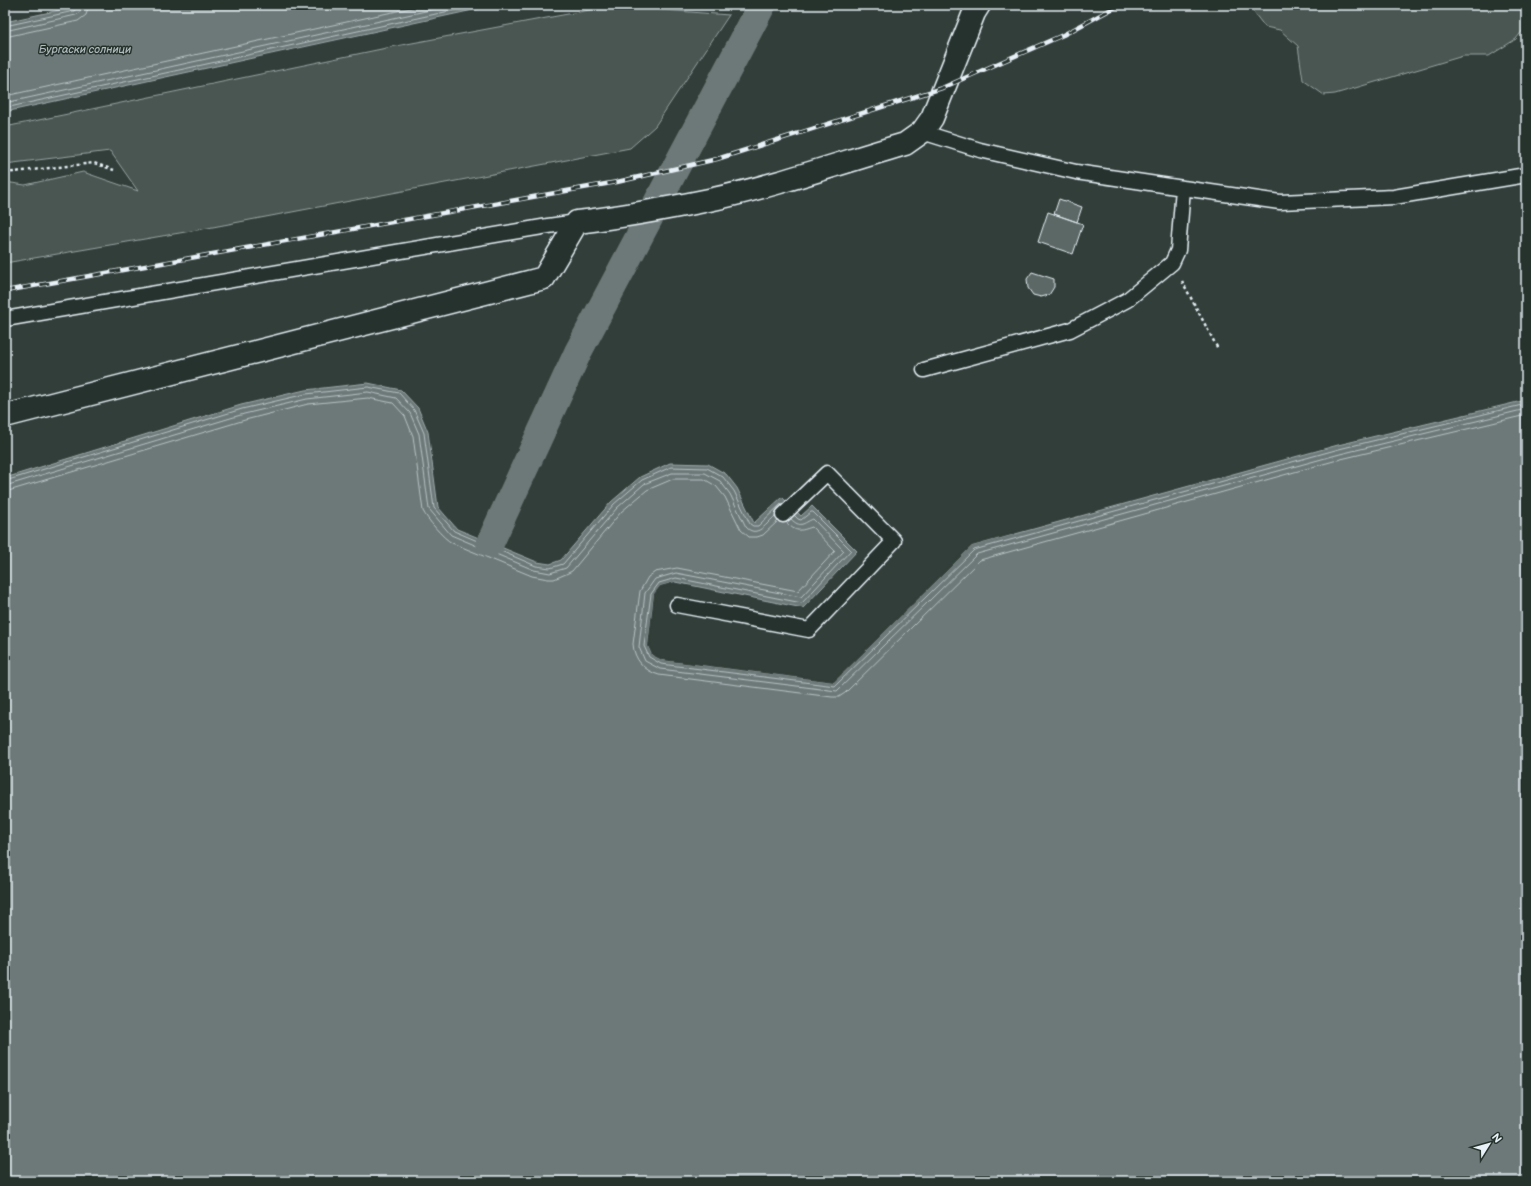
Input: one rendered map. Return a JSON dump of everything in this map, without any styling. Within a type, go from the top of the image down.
[{"type":"street","points":[[5,416],[544,278],[577,222],[613,218],[709,200],[764,186],[905,144],[922,132],[932,118],[974,12],[979,5]]},
{"type":"lane","points":[[922,132],[980,150],[1076,172],[1280,202],[1394,197],[1526,175]]},
{"type":"lane","points":[[924,370],[1070,330],[1126,300],[1172,263],[1178,250],[1183,188]]},
{"type":"lane","points":[[5,319],[577,222]]},
{"type":"lane","points":[[676,605],[809,630],[894,541],[827,473],[784,516]]},
{"type":"path","points":[[5,173],[94,162],[114,170]]},
{"type":"path","points":[[1172,263],[1218,349]]},
{"type":"shaded area","points":[[1248,5],[1526,5],[1526,26],[1516,39],[1489,56],[1463,56],[1335,94],[1324,95],[1303,80],[1298,46],[1280,30],[1265,27]]},
{"type":"shaded area","points":[[611,6],[729,15],[655,126],[630,148],[197,230],[5,263],[5,182],[25,185],[83,172],[138,191],[110,151],[5,164],[5,127],[396,46]]},
{"type":"water","name":"Бургаски солници","points":[[82,5],[496,5],[5,112],[5,22]]},
{"type":"water","points":[[368,383],[401,390],[418,408],[428,432],[438,507],[457,529],[537,562],[550,564],[561,560],[611,502],[640,477],[670,463],[708,464],[726,474],[737,488],[754,523],[782,497],[801,516],[812,506],[857,551],[803,608],[675,582],[660,586],[654,595],[648,646],[652,655],[662,660],[834,682],[972,546],[1338,445],[1526,400],[1526,1181],[5,1181],[5,478],[241,405],[305,390]]},
{"type":"pier","points":[[1015,532],[1015,534],[972,546],[834,682],[662,660],[652,655],[648,646],[654,594],[660,586],[675,582],[675,584],[661,588],[656,595],[650,645],[654,653],[662,658],[833,680],[971,545]]},
{"type":"building","points":[[1059,199],[1082,207],[1077,222],[1054,214]]},
{"type":"building","points":[[1048,212],[1083,224],[1073,254],[1038,242]]},
{"type":"building","points":[[1032,272],[1054,279],[1054,287],[1049,295],[1041,297],[1033,295],[1028,288],[1027,279]]},
{"type":"waterway","points":[[490,543],[578,352],[762,5]]},
{"type":"railway","points":[[5,291],[617,182],[717,159],[942,88],[1063,35],[1119,5]]}]
